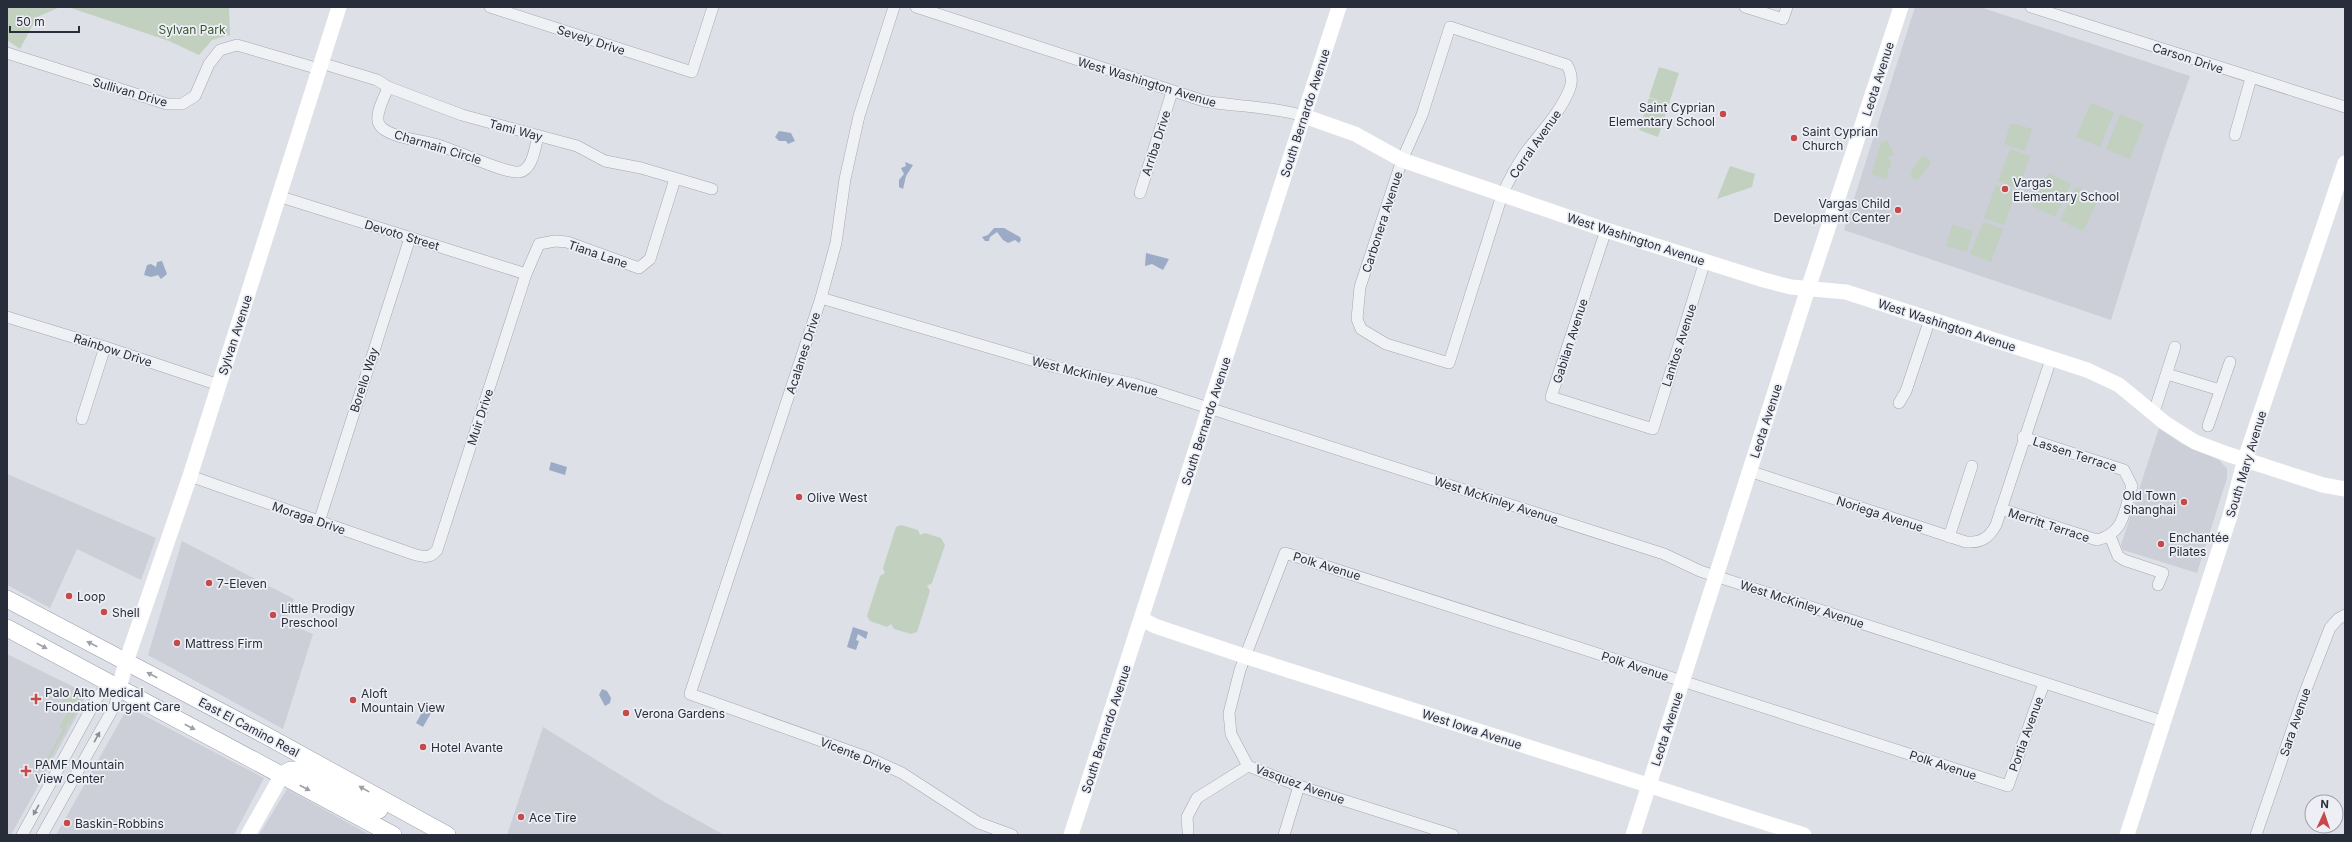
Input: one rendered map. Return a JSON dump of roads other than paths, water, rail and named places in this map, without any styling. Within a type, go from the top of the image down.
[{"type":"main road","name":"East El Camino Real","points":[[7,600],[278,742],[447,835]]},
{"type":"main road","points":[[7,628],[393,835]]},
{"type":"main road","points":[[282,775],[286,771],[295,769],[396,819],[429,825]]},
{"type":"street","name":"Sylvan Avenue","points":[[114,685],[126,662],[190,476],[339,7]]},
{"type":"street","name":"Sevely Drive","points":[[490,7],[692,72],[713,7]]},
{"type":"street","name":"Acalanes Drive","points":[[690,694],[821,298],[836,243],[845,179],[859,116],[894,7]]},
{"type":"street","name":"West Washington Avenue","points":[[916,7],[1172,92],[1224,105],[1270,108],[1304,116],[1355,134],[1402,160],[1606,230],[1764,280],[1791,287],[1808,287],[1846,292],[2087,370],[2119,385],[2154,412],[2165,423],[2195,442],[2323,485],[2345,489]]},
{"type":"street","points":[[1745,7],[1783,19],[1787,7]]},
{"type":"street","name":"Leota Avenue","points":[[1633,835],[1808,287],[1901,7]]},
{"type":"street","name":"Carson Drive","points":[[2031,7],[2345,107]]},
{"type":"street","name":"South Bernardo Avenue","points":[[1071,835],[1304,116],[1336,8]]},
{"type":"street","name":"Carbonera Avenue","points":[[1449,363],[1386,344],[1361,329],[1357,319],[1360,287],[1402,160],[1422,115],[1450,27]]},
{"type":"street","name":"Corral Avenue","points":[[1449,363],[1502,195],[1518,165],[1561,107],[1570,87],[1572,75],[1567,64],[1450,27]]},
{"type":"street","name":"Sullivan Drive","points":[[7,53],[167,104],[182,104],[195,96],[209,64],[220,50],[237,45],[320,66]]},
{"type":"street","name":"Tami Way","points":[[320,66],[377,80],[388,87],[462,116],[577,146],[605,161],[641,168],[675,180],[712,189]]},
{"type":"street","points":[[2235,136],[2251,78]]},
{"type":"street","name":"Charmain Circle","points":[[388,87],[377,117],[378,123],[382,129],[412,140],[435,144],[503,169],[519,172],[525,170],[530,164],[538,136]]},
{"type":"street","name":"Arriba Drive","points":[[1140,193],[1172,92]]},
{"type":"street","name":"South Mary Avenue","points":[[2128,835],[2232,511],[2245,459],[2345,163]]},
{"type":"street","name":"Tiana Lane","points":[[526,274],[539,244],[555,241],[574,244],[638,268],[644,265],[650,259],[675,180]]},
{"type":"street","name":"Devoto Street","points":[[278,196],[526,274]]},
{"type":"street","name":"Gabilan Avenue","points":[[1606,230],[1552,397],[1653,429]]},
{"type":"street","name":"Borello Way","points":[[319,522],[410,238]]},
{"type":"street","name":"Lanitos Avenue","points":[[1653,429],[1705,261]]},
{"type":"street","name":"Muir Drive","points":[[430,556],[437,550],[526,274]]},
{"type":"street","name":"West McKinley Avenue","points":[[821,298],[1057,368],[1134,384],[1664,554],[1696,569],[1716,576],[2165,722]]},
{"type":"street","name":"Rainbow Drive","points":[[7,318],[105,347],[219,385]]},
{"type":"street","points":[[1899,403],[1906,391],[1930,319]]},
{"type":"street","points":[[82,419],[105,347]]},
{"type":"street","points":[[2154,412],[2175,347]]},
{"type":"street","name":"Noriega Avenue","points":[[1749,472],[1966,542],[1983,540],[1991,534],[2000,512],[2023,437],[2051,359]]},
{"type":"street","points":[[2208,426],[2230,362]]},
{"type":"street","points":[[2167,374],[2220,390]]},
{"type":"street","name":"Lassen Terrace","points":[[2023,437],[2124,470],[2132,486],[2119,528],[2110,536]]},
{"type":"street","points":[[1949,537],[1972,466]]},
{"type":"street","name":"Moraga Drive","points":[[190,476],[413,554],[430,556]]},
{"type":"street","name":"Merritt Terrace","points":[[2000,512],[2096,540],[2110,536]]},
{"type":"street","points":[[2110,536],[2118,556],[2124,560],[2163,573],[2158,585]]},
{"type":"street","name":"Vasquez Avenue","points":[[1285,553],[1236,681],[1229,713],[1231,734],[1248,766],[1298,786],[1453,835]]},
{"type":"street","name":"Polk Avenue","points":[[1285,553],[2008,786]]},
{"type":"street","name":"Sara Avenue","points":[[2256,835],[2305,692],[2330,628],[2338,619],[2345,615]]},
{"type":"street","name":"West Iowa Avenue","points":[[1142,619],[1155,626],[1246,657],[1804,835]]},
{"type":"street","name":"Portia Avenue","points":[[2008,786],[2044,683]]},
{"type":"street","points":[[22,835],[97,698],[114,685]]},
{"type":"street","points":[[42,835],[115,705],[114,685]]},
{"type":"street","name":"Vicente Drive","points":[[690,694],[869,758],[902,773],[979,823],[1012,835]]},
{"type":"street","points":[[1188,831],[1187,817],[1197,798],[1248,766]]},
{"type":"street","points":[[248,835],[282,775]]},
{"type":"street","points":[[1284,835],[1298,786]]},
{"type":"water","points":[[779,131],[791,133],[795,141],[788,144],[786,141],[779,141],[775,137]]},
{"type":"water","points":[[905,162],[913,165],[906,176],[903,189],[899,187],[899,180],[904,174],[901,168],[906,166]]},
{"type":"water","points":[[994,228],[1004,228],[1020,237],[1021,240],[1019,243],[1015,240],[1008,243],[1003,240],[997,232],[990,237],[989,241],[985,241],[982,237],[988,235]]},
{"type":"water","points":[[1146,253],[1169,259],[1163,270],[1152,264],[1145,266]]},
{"type":"water","points":[[162,261],[167,274],[161,279],[158,275],[151,277],[144,275],[147,265],[151,264],[156,267],[157,262]]},
{"type":"water","points":[[551,462],[567,467],[565,475],[549,470]]},
{"type":"water","points":[[853,627],[868,632],[866,639],[858,634],[856,640],[859,641],[856,650],[847,647]]},
{"type":"water","points":[[602,689],[607,691],[611,698],[610,703],[605,706],[599,695]]},
{"type":"water","points":[[424,709],[431,713],[423,727],[416,723]]},
{"type":"place","name":"Saint Cyprian Elementary School","points":[[1723,114]]},
{"type":"place","name":"Saint Cyprian Church","points":[[1794,138]]},
{"type":"place","name":"Vargas Elementary School","points":[[2005,189]]},
{"type":"place","name":"Vargas Child Development Center","points":[[1898,210]]},
{"type":"place","name":"Olive West","points":[[799,497]]},
{"type":"place","name":"Old Town Shanghai","points":[[2184,502]]},
{"type":"place","name":"Enchantée Pilates","points":[[2161,544]]},
{"type":"place","name":"7-Eleven","points":[[209,583]]},
{"type":"place","name":"Loop","points":[[69,596]]},
{"type":"place","name":"Shell","points":[[104,612]]},
{"type":"place","name":"Little Prodigy Preschool","points":[[273,615]]},
{"type":"place","name":"Mattress Firm","points":[[177,643]]},
{"type":"place","name":"Palo Alto Medical Foundation Urgent Care","points":[[36,699]]},
{"type":"place","name":"Aloft Mountain View","points":[[353,700]]},
{"type":"place","name":"Verona Gardens","points":[[626,713]]},
{"type":"place","name":"Hotel Avante","points":[[423,747]]},
{"type":"place","name":"PAMF Mountain View Center","points":[[26,771]]},
{"type":"place","name":"Ace Tire","points":[[521,817]]},
{"type":"place","name":"Baskin-Robbins","points":[[67,823]]},
{"type":"park label","name":"Sylvan Park","points":[[192,29]]}]
